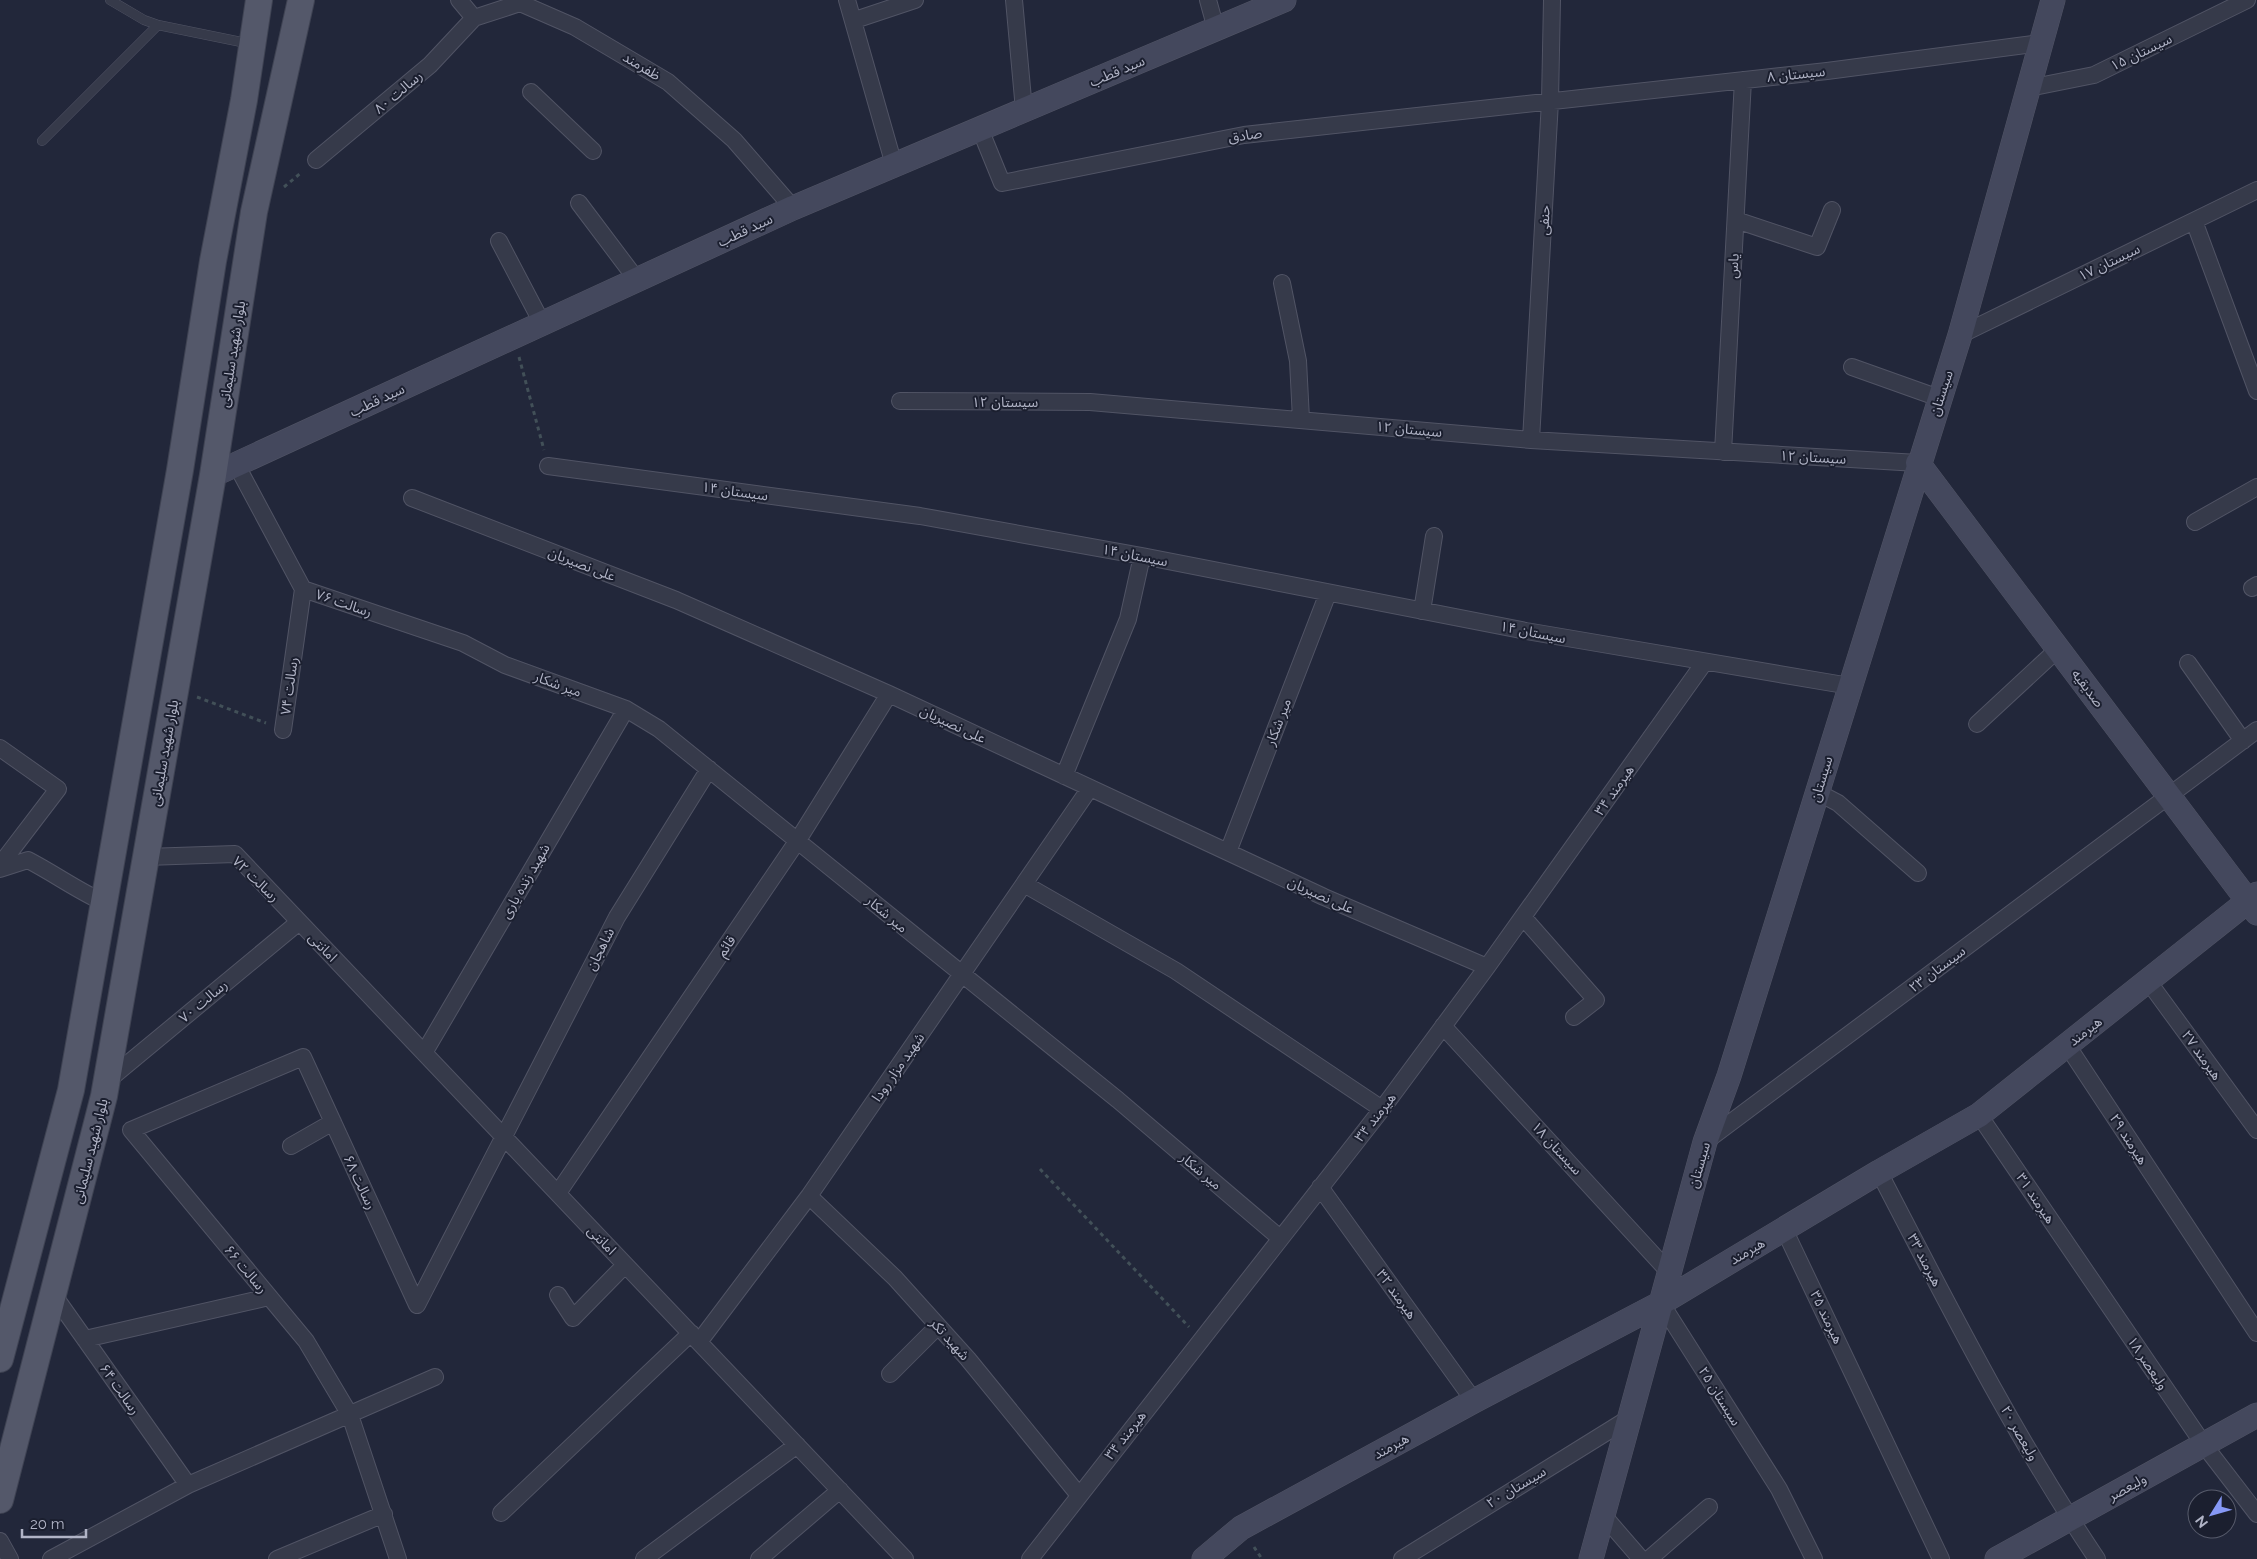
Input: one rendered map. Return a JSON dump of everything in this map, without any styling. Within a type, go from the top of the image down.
[{"type":"main road","points":[[0,1359],[71,1090],[180,470],[213,261],[244,100],[259,0]]},
{"type":"main road","name":"بلوار شهید سلیمانی","points":[[0,1500],[107,1081],[176,689],[254,212],[302,2]]},
{"type":"street","points":[[459,0],[474,18]]},
{"type":"street","points":[[847,0],[855,20],[894,165]]},
{"type":"street","points":[[855,20],[915,0]]},
{"type":"street","points":[[1014,0],[1024,110]]},
{"type":"street","points":[[1208,0],[1216,29]]},
{"type":"street","name":"سید قطب","points":[[212,476],[793,208],[1284,0]]},
{"type":"street","name":"حنفی","points":[[1531,440],[1550,101],[1552,0]]},
{"type":"street","name":"سیستان","points":[[1590,1559],[1705,1142],[1729,1076],[1918,463],[1960,335],[2053,0]]},
{"type":"street","name":"سیستان ۱۵","points":[[2029,88],[2094,75],[2247,0]]},
{"type":"street","name":"ظفرمند","points":[[474,18],[520,3],[575,27],[668,82],[734,140],[793,208]]},
{"type":"street","name":"رسالت ۸۰","points":[[316,160],[430,66],[474,18]]},
{"type":"street","name":"سیستان ۸","points":[[1550,101],[1743,80],[2041,43]]},
{"type":"street","name":"یاس","points":[[1723,452],[1743,80]]},
{"type":"street","points":[[531,92],[593,151]]},
{"type":"street","name":"صادق","points":[[980,129],[1002,183],[1244,135],[1550,101]]},
{"type":"street","name":"سیستان ۱۷","points":[[1960,335],[2257,190]]},
{"type":"street","points":[[579,203],[637,280]]},
{"type":"street","points":[[1736,220],[1817,246],[1832,210]]},
{"type":"street","points":[[2194,221],[2257,391]]},
{"type":"street","points":[[499,241],[542,323]]},
{"type":"street","points":[[1282,283],[1298,361],[1301,419]]},
{"type":"street","points":[[1852,367],[1939,398]]},
{"type":"street","name":"سیستان ۱۲","points":[[900,401],[1090,402],[1531,440],[1918,463]]},
{"type":"street","name":"صدیقیه","points":[[1918,463],[2170,796],[2254,903]]},
{"type":"street","name":"رسالت ۷۶","points":[[236,464],[302,589],[463,643]]},
{"type":"street","name":"سیستان ۱۴","points":[[548,466],[920,516],[1142,556],[1422,611],[1704,663],[1850,686]]},
{"type":"street","points":[[2195,522],[2257,487]]},
{"type":"street","name":"علی نصیریان","points":[[412,498],[676,600],[889,694],[1324,897],[1487,967]]},
{"type":"street","points":[[1422,611],[1434,536]]},
{"type":"street","points":[[1064,776],[1128,619],[1142,556]]},
{"type":"street","name":"رسالت ۷۴","points":[[283,730],[302,589]]},
{"type":"street","name":"میر شکار","points":[[1228,852],[1328,593]]},
{"type":"street","name":"میر شکار","points":[[463,643],[505,665],[626,709],[659,729],[1118,1100],[1280,1238]]},
{"type":"street","points":[[1978,724],[2058,649]]},
{"type":"street","name":"هیرمند ۳۴","points":[[1030,1559],[1078,1494],[1382,1109],[1487,967],[1704,663]]},
{"type":"street","points":[[2188,663],[2243,740]]},
{"type":"street","name":"قائم","points":[[558,1194],[798,840],[889,694]]},
{"type":"street","name":"شهید زنده یاری","points":[[424,1053],[626,709]]},
{"type":"street","name":"سیستان ۲۳","points":[[1705,1142],[2257,730]]},
{"type":"street","points":[[0,748],[58,790],[0,867]]},
{"type":"street","name":"شاهجان","points":[[504,1137],[617,917],[709,769]]},
{"type":"street","name":"شهید مزار رودا","points":[[501,1513],[695,1338],[809,1196],[1090,788]]},
{"type":"street","points":[[1817,792],[1838,803],[1918,873]]},
{"type":"street","name":"رسالت ۷۲","points":[[146,857],[235,854],[299,922]]},
{"type":"street","points":[[0,867],[28,860],[56,874],[80,892],[105,903]]},
{"type":"street","points":[[1024,884],[1176,971],[1382,1109]]},
{"type":"street","name":"هیرمند","points":[[1204,1559],[1242,1528],[1474,1401],[1661,1303],[1879,1172],[1980,1115],[2148,981],[2254,903]]},
{"type":"street","points":[[1523,917],[1596,1000],[1574,1017]]},
{"type":"street","name":"امانتی","points":[[299,922],[905,1559]]},
{"type":"street","name":"رسالت ۷۰","points":[[107,1081],[299,922]]},
{"type":"street","name":"هیرمند ۲۷","points":[[2148,981],[2257,1130]]},
{"type":"street","name":"سیستان ۱۸","points":[[1443,1026],[1670,1272]]},
{"type":"street","name":"هیرمند ۲۹","points":[[2067,1045],[2257,1333]]},
{"type":"street","name":"رسالت ۶۸","points":[[131,1130],[303,1057],[417,1305],[504,1137]]},
{"type":"street","name":"هیرمند ۳۱","points":[[1980,1115],[2092,1280]]},
{"type":"street","points":[[291,1146],[333,1122]]},
{"type":"street","name":"رسالت ۶۶","points":[[131,1130],[306,1341],[350,1414],[398,1559]]},
{"type":"street","name":"هیرمند ۳۳","points":[[1879,1172],[1970,1347]]},
{"type":"street","name":"هیرمند ۳۲","points":[[1320,1187],[1474,1401]]},
{"type":"street","name":"شهید تکر","points":[[809,1196],[895,1278],[938,1326],[1078,1494]]},
{"type":"street","name":"هیرمند ۳۵","points":[[1784,1228],[1941,1559]]},
{"type":"street","points":[[558,1295],[573,1318],[625,1265]]},
{"type":"street","name":"ولیعصر ۱۸","points":[[2092,1280],[2204,1445],[2257,1514]]},
{"type":"street","name":"رسالت ۶۴","points":[[53,1294],[188,1485]]},
{"type":"street","points":[[85,1339],[269,1297]]},
{"type":"street","name":"سیستان ۲۵","points":[[1661,1303],[1779,1489],[1814,1559]]},
{"type":"street","points":[[890,1374],[938,1326]]},
{"type":"street","name":"ولیعصر ۲۰","points":[[1970,1347],[2070,1519],[2097,1559]]},
{"type":"street","points":[[51,1559],[188,1485],[435,1377]]},
{"type":"street","name":"ولیعصر","points":[[1997,1559],[2257,1415]]},
{"type":"street","name":"سیستان ۲۰","points":[[1402,1559],[1630,1417]]},
{"type":"street","points":[[646,1558],[797,1445]]},
{"type":"street","points":[[759,1559],[840,1490]]},
{"type":"street","points":[[1649,1559],[1709,1507]]},
{"type":"street","points":[[276,1559],[384,1514]]},
{"type":"street","points":[[1603,1515],[1641,1559]]},
{"type":"street","points":[[0,1541],[10,1559]]},
{"type":"lane","points":[[110,0],[144,20],[158,25],[251,44]]},
{"type":"lane","points":[[42,141],[158,25]]},
{"type":"path","points":[[514,337],[548,466]]},
{"type":"path","name":"رسالت ۷۴","points":[[176,689],[283,730]]},
{"type":"path","points":[[1040,1169],[1200,1339]]}]
